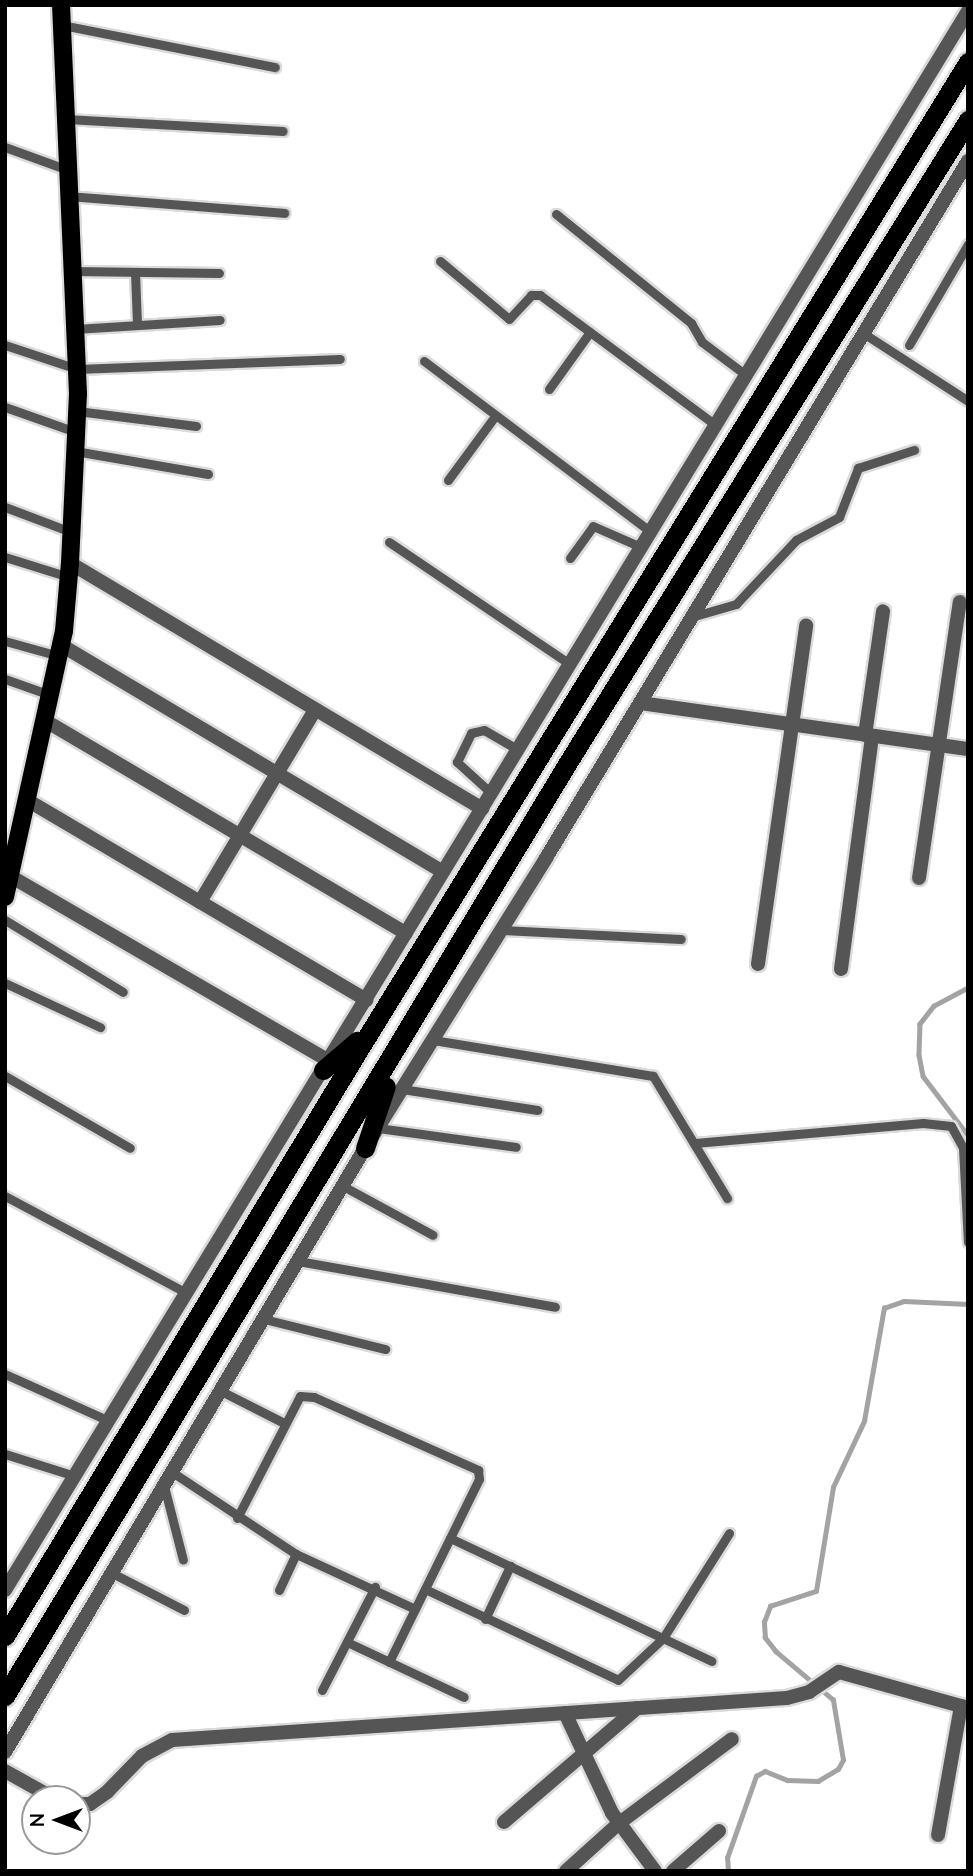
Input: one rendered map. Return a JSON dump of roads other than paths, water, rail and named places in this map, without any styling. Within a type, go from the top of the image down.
[{"type":"highway","points":[[5,1636],[372,1029],[968,62]]},
{"type":"highway","points":[[5,1696],[397,1052],[566,764],[968,120]]},
{"type":"highway","points":[[326,1065],[372,1029]]},
{"type":"highway","points":[[365,1148],[397,1052]]},
{"type":"main road","points":[[5,897],[10,876],[12,839],[27,800],[60,650],[69,570],[77,369],[61,5]]},
{"type":"street","points":[[5,1590],[968,11]]},
{"type":"street","points":[[5,1752],[365,1148],[502,930],[968,162]]},
{"type":"street","points":[[69,570],[316,710],[482,809]]},
{"type":"street","points":[[919,878],[942,746],[961,660],[960,602]]},
{"type":"street","points":[[841,970],[883,611]]},
{"type":"street","points":[[758,964],[806,625]]},
{"type":"street","points":[[60,650],[443,872]]},
{"type":"street","points":[[640,703],[968,750]]},
{"type":"street","points":[[200,902],[316,710]]},
{"type":"street","points":[[44,720],[407,933]]},
{"type":"street","points":[[27,800],[366,1000]]},
{"type":"street","points":[[10,876],[326,1065]]},
{"type":"street","points":[[91,1803],[107,1792],[142,1756],[172,1740],[787,1698],[809,1692],[832,1674],[854,1674],[965,1707],[939,1835]]},
{"type":"street","points":[[504,1822],[637,1708]]},
{"type":"street","points":[[565,1713],[618,1824],[656,1871]]},
{"type":"street","points":[[566,1871],[618,1824],[732,1739]]},
{"type":"street","points":[[5,1771],[30,1785]]},
{"type":"street","points":[[673,1871],[719,1831]]},
{"type":"lane","points":[[62,25],[275,67]]},
{"type":"lane","points":[[66,120],[283,131]]},
{"type":"lane","points":[[5,147],[68,170]]},
{"type":"lane","points":[[69,196],[284,213]]},
{"type":"lane","points":[[556,214],[691,323],[702,342],[746,375]]},
{"type":"lane","points":[[909,345],[968,244]]},
{"type":"lane","points":[[440,261],[504,318],[513,317],[535,293],[716,425]]},
{"type":"lane","points":[[72,271],[219,273]]},
{"type":"lane","points":[[135,272],[137,325]]},
{"type":"lane","points":[[75,329],[220,320]]},
{"type":"lane","points":[[549,389],[590,332]]},
{"type":"lane","points":[[863,332],[968,401]]},
{"type":"lane","points":[[5,345],[77,369],[341,359]]},
{"type":"lane","points":[[424,361],[651,532]]},
{"type":"lane","points":[[5,407],[76,432]]},
{"type":"lane","points":[[77,411],[195,426]]},
{"type":"lane","points":[[448,480],[495,416]]},
{"type":"lane","points":[[691,617],[736,604],[796,540],[839,517],[858,468],[914,450]]},
{"type":"lane","points":[[75,451],[208,474]]},
{"type":"lane","points":[[5,508],[71,532]]},
{"type":"lane","points":[[570,558],[593,526],[641,547]]},
{"type":"lane","points":[[389,542],[570,664]]},
{"type":"lane","points":[[5,557],[69,570]]},
{"type":"lane","points":[[5,641],[60,650]]},
{"type":"lane","points":[[5,679],[50,695]]},
{"type":"lane","points":[[490,792],[457,762],[471,733],[484,730],[517,749]]},
{"type":"lane","points":[[5,920],[122,992]]},
{"type":"lane","points":[[502,930],[681,939]]},
{"type":"lane","points":[[5,983],[100,1027]]},
{"type":"lane","points":[[433,1040],[641,1072],[661,1085],[727,1198]]},
{"type":"lane","points":[[5,1076],[130,1148]]},
{"type":"lane","points":[[402,1089],[537,1110]]},
{"type":"lane","points":[[695,1143],[923,1123],[951,1126],[963,1148],[968,1242]]},
{"type":"lane","points":[[378,1128],[516,1147]]},
{"type":"lane","points":[[343,1186],[433,1235]]},
{"type":"lane","points":[[5,1196],[187,1293]]},
{"type":"lane","points":[[298,1261],[555,1307]]},
{"type":"lane","points":[[264,1319],[385,1349]]},
{"type":"lane","points":[[5,1374],[109,1421]]},
{"type":"lane","points":[[220,1391],[284,1423]]},
{"type":"lane","points":[[237,1518],[296,1399],[306,1395],[474,1466],[480,1479],[389,1661]]},
{"type":"lane","points":[[5,1454],[75,1476]]},
{"type":"lane","points":[[172,1472],[237,1518],[296,1553],[375,1587],[415,1609]]},
{"type":"lane","points":[[164,1486],[183,1560]]},
{"type":"lane","points":[[425,1589],[618,1680],[626,1678],[663,1639],[729,1533]]},
{"type":"lane","points":[[450,1538],[711,1661]]},
{"type":"lane","points":[[279,1590],[296,1553]]},
{"type":"lane","points":[[485,1619],[510,1566]]},
{"type":"lane","points":[[112,1573],[184,1610]]},
{"type":"lane","points":[[322,1690],[375,1587]]},
{"type":"lane","points":[[347,1642],[464,1696]]},
{"type":"waterway","points":[[968,988],[934,1006],[920,1024],[919,1055],[923,1076],[968,1135]]},
{"type":"waterway","points":[[728,1871],[727,1858],[756,1776],[765,1771],[787,1780],[818,1781],[838,1769],[843,1760],[833,1700],[776,1652],[765,1638],[764,1622],[770,1606],[816,1591],[833,1487],[864,1421],[884,1308],[904,1301],[968,1304]]}]
